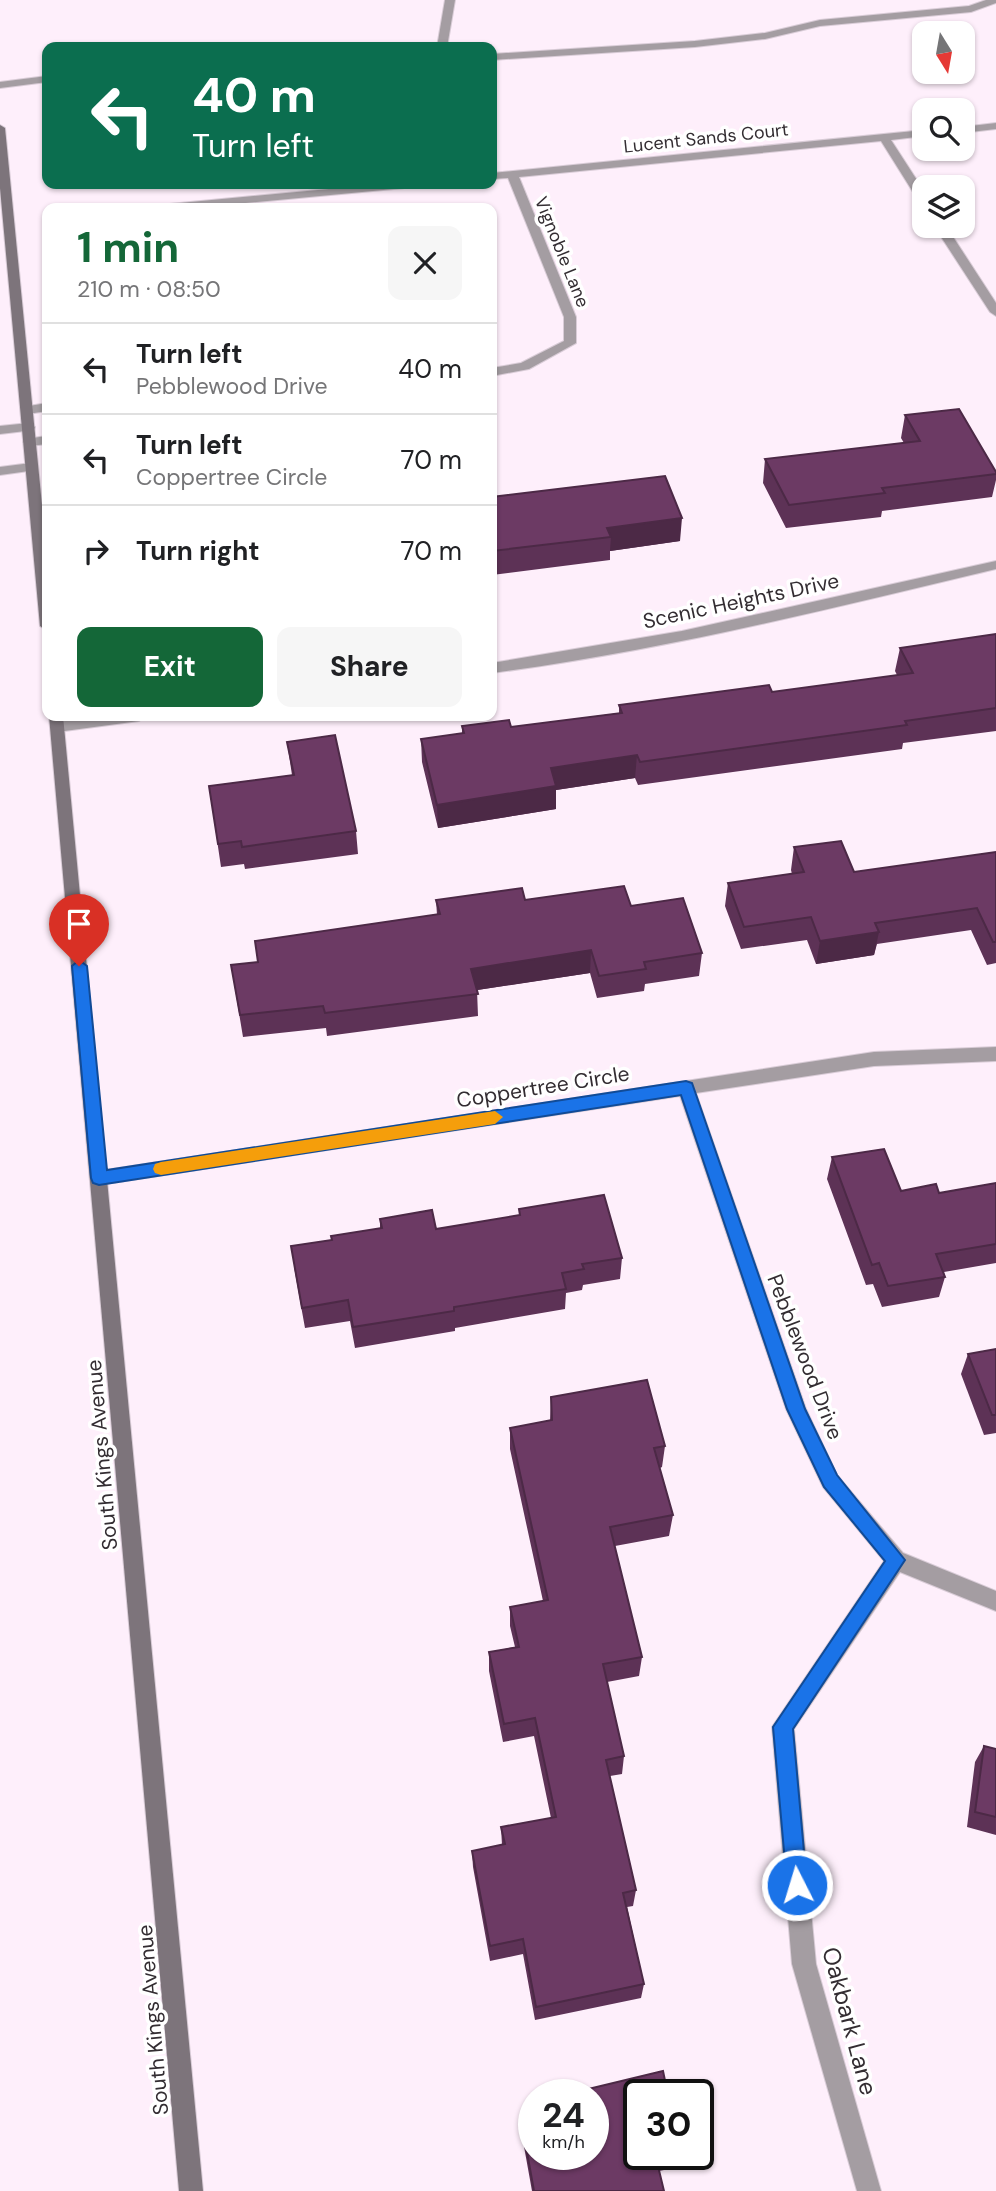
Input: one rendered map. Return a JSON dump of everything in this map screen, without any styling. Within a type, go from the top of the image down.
[{"type":"street","points":[[443,42],[450,0]]},
{"type":"street","points":[[497,57],[695,44],[765,36],[820,23],[971,9],[995,0]]},
{"type":"street","points":[[0,85],[42,80]]},
{"type":"street","points":[[975,128],[995,126]]},
{"type":"street","points":[[0,128],[42,576]]},
{"type":"street","name":"Lucent Sands Court","points":[[497,176],[912,134]]},
{"type":"street","points":[[884,137],[912,181]]},
{"type":"street","name":"Vignoble Lane","points":[[497,371],[525,366],[570,343],[570,317],[512,174]]},
{"type":"street","points":[[212,203],[362,189]]},
{"type":"street","points":[[948,238],[996,312]]},
{"type":"street","points":[[28,410],[42,408]]},
{"type":"street","points":[[0,430],[29,427]]},
{"type":"street","points":[[30,442],[42,441]]},
{"type":"street","points":[[0,471],[31,467]]},
{"type":"street","name":"Scenic Heights Drive","points":[[497,667],[574,657],[794,613],[996,565]]},
{"type":"street","name":"South Kings Avenue","points":[[57,721],[191,2191]]},
{"type":"street","name":"Coppertree Circle","points":[[99,1178],[874,1059],[996,1055]]},
{"type":"street","name":"Pebblewood Drive","points":[[686,1088],[796,1409],[830,1481],[896,1560],[996,1601]]},
{"type":"street","name":"Oakbark Lane","points":[[869,2191],[804,1964],[783,1727],[896,1560]]},
{"type":"building","points":[[959,409],[996,474],[882,488],[885,493],[789,505],[765,459],[920,441],[905,415]]},
{"type":"building","points":[[665,476],[682,518],[607,528],[611,537],[497,550],[497,496]]},
{"type":"building","points":[[996,634],[996,708],[905,721],[907,725],[640,762],[637,755],[551,768],[556,786],[437,805],[421,739],[464,733],[462,726],[509,720],[511,727],[622,713],[619,705],[769,685],[772,692],[913,673],[900,648]]},
{"type":"building","points":[[335,735],[356,831],[242,847],[241,841],[218,844],[209,786],[294,775],[287,742]]},
{"type":"building","points":[[841,841],[854,872],[996,852],[996,942],[993,942],[977,908],[875,923],[879,932],[820,941],[811,917],[744,927],[728,883],[804,872],[794,847]]},
{"type":"building","points":[[624,886],[631,906],[683,898],[702,953],[644,962],[646,969],[599,976],[591,950],[471,969],[478,994],[325,1013],[323,1006],[240,1015],[231,965],[258,962],[255,941],[440,914],[436,900],[522,888],[525,900]]},
{"type":"building","points":[[884,1149],[901,1191],[936,1184],[939,1193],[996,1183],[996,1244],[936,1254],[945,1277],[888,1286],[879,1263],[872,1265],[832,1157]]},
{"type":"building","points":[[604,1195],[622,1258],[582,1264],[584,1269],[562,1273],[566,1289],[353,1327],[348,1300],[302,1308],[291,1246],[382,1228],[380,1219],[432,1210],[436,1229],[520,1215],[519,1209]]},
{"type":"building","points":[[996,1349],[996,1415],[992,1415],[968,1354]]},
{"type":"building","points":[[647,1380],[665,1446],[654,1448],[673,1515],[610,1527],[642,1657],[603,1664],[624,1756],[606,1760],[636,1890],[623,1893],[644,1984],[536,2007],[523,1939],[490,1946],[472,1851],[505,1844],[501,1827],[556,1817],[535,1718],[504,1724],[489,1652],[519,1647],[510,1607],[548,1600],[510,1428],[552,1420],[551,1397]]},
{"type":"building","points":[[984,1746],[996,1749],[996,1817],[975,1812]]},
{"type":"building","points":[[663,2071],[665,2079],[630,2079]]},
{"type":"building","points":[[623,2081],[623,2170],[659,2170],[664,2191],[534,2191],[530,2170],[609,2170],[609,2084]]},
{"type":"slow traffic","points":[[161,1169],[495,1117]]},
{"type":"route","points":[[79,966],[99,1178],[686,1088],[796,1409],[830,1481],[896,1560],[783,1727],[797,1885]]}]
